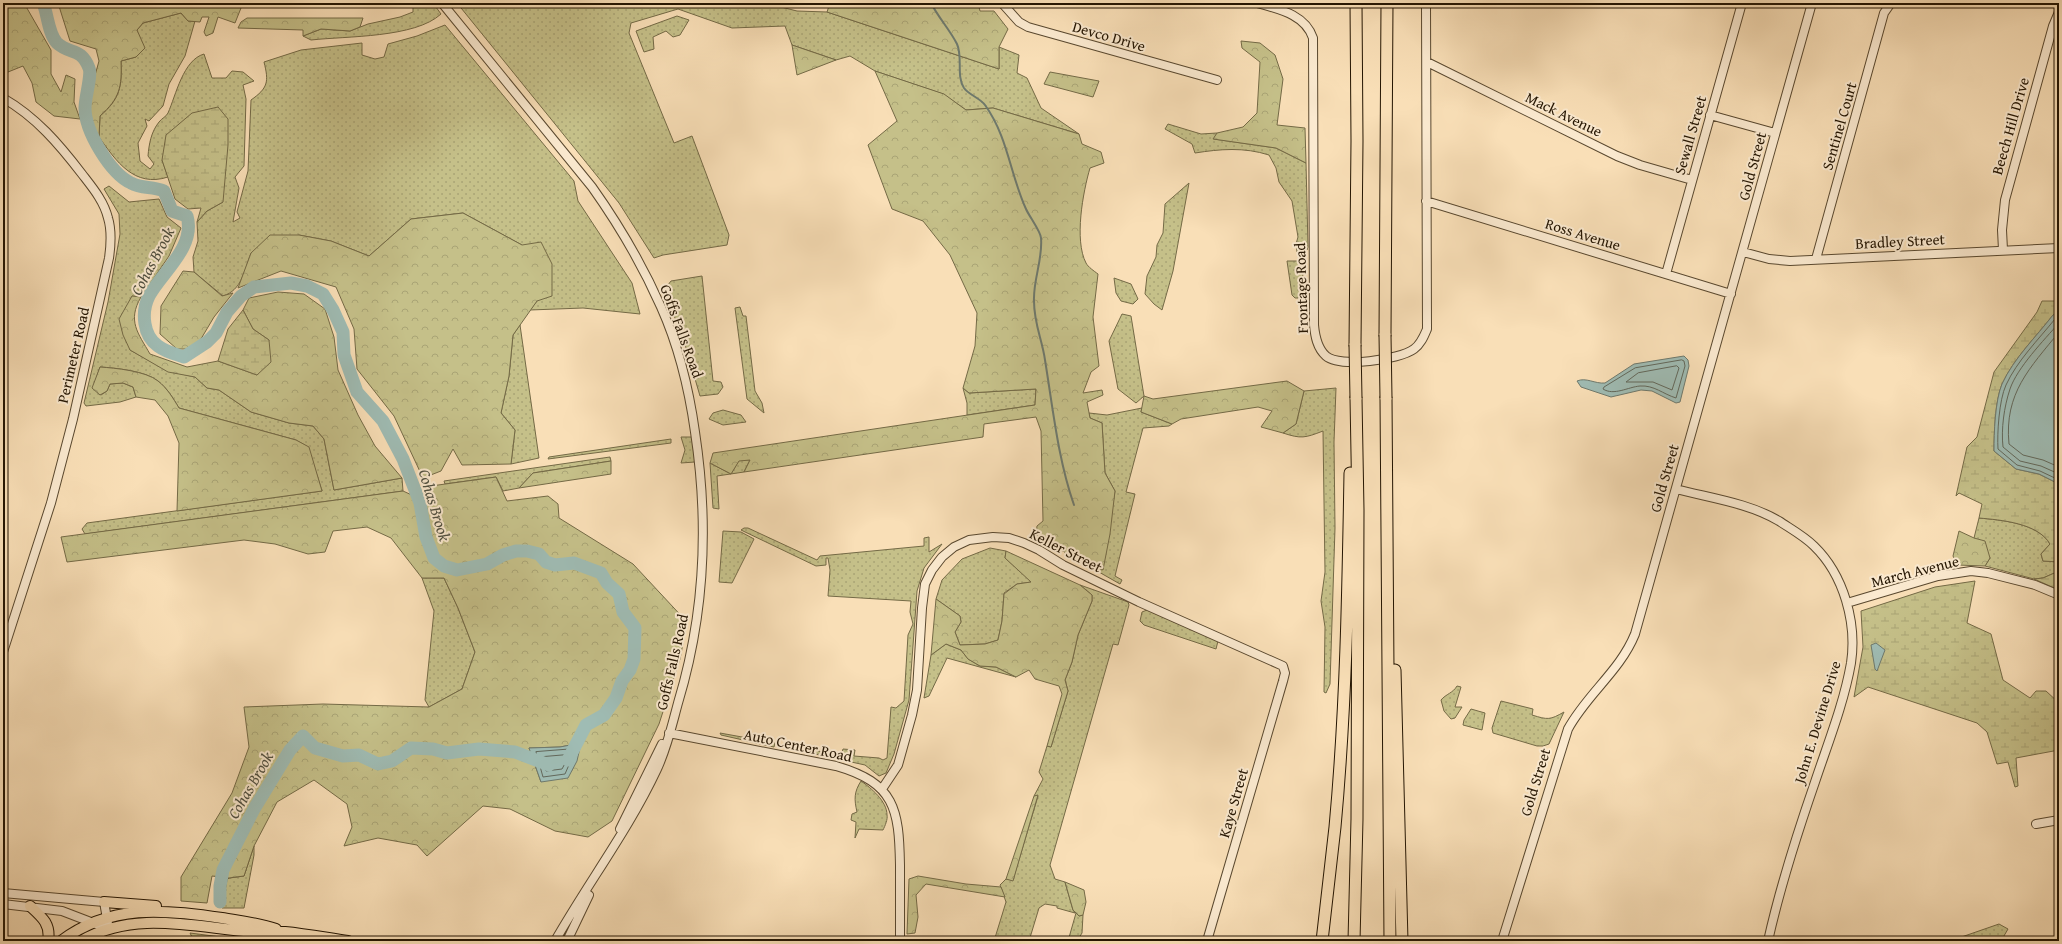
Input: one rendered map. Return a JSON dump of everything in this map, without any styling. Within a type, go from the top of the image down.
[{"type":"highway","points":[[1354,941],[1357,819],[1358,510],[1355,345],[1357,141],[1356,3]]},
{"type":"highway","points":[[1387,3],[1386,398],[1390,941]]},
{"type":"highway","points":[[1322,941],[1335,826],[1347,614],[1350,473],[1356,420]]},
{"type":"highway","points":[[1387,581],[1395,662],[1402,941]]},
{"type":"main road","points":[[104,902],[146,904],[177,911],[257,924],[283,932]]},
{"type":"main road","points":[[30,906],[46,922],[49,928],[48,941]]},
{"type":"main road","points":[[61,941],[106,916],[137,912],[177,911]]},
{"type":"main road","points":[[81,941],[109,929],[155,922],[174,922],[254,932],[283,932],[348,941]]},
{"type":"street","name":"Goffs Falls Road","points":[[442,3],[592,187],[614,218],[639,260],[662,307],[675,343],[688,388],[699,455],[704,545],[699,612],[688,669],[658,768],[641,802],[555,941]]},
{"type":"street","name":"Frontage Road","points":[[1257,3],[1278,6],[1291,14],[1303,23],[1311,33],[1314,45],[1314,325],[1319,346],[1329,358],[1345,363],[1380,359],[1410,351],[1420,344],[1428,322],[1426,201],[1426,3]]},
{"type":"street","name":"Sewall Street","points":[[1666,274],[1742,3]]},
{"type":"street","name":"Gold Street","points":[[1502,941],[1566,734],[1578,710],[1616,668],[1632,643],[1812,3]]},
{"type":"street","name":"Sentinel Court","points":[[1816,260],[1884,13],[1892,3]]},
{"type":"street","name":"Devco Drive","points":[[1002,4],[1019,22],[1028,27],[1217,80]]},
{"type":"street","name":"Beech Hill Drive","points":[[2003,250],[2002,230],[2005,200],[2053,26],[2059,12]]},
{"type":"street","name":"Mack Avenue","points":[[1427,62],[1617,156],[1640,165],[1692,180]]},
{"type":"street","name":"Perimeter Road","points":[[3,98],[41,126],[64,151],[101,201],[108,218],[111,236],[109,258],[73,419],[51,502],[3,652]]},
{"type":"street","points":[[1710,115],[1776,133]]},
{"type":"street","name":"Ross Avenue","points":[[1426,201],[1731,294]]},
{"type":"street","name":"Bradley Street","points":[[1742,252],[1780,261],[2059,248]]},
{"type":"street","name":"John E. Devine Drive","points":[[1676,489],[1745,507],[1771,517],[1794,531],[1821,554],[1833,572],[1847,603],[1852,636],[1848,675],[1785,871],[1768,941]]},
{"type":"street","name":"Keller Street","points":[[882,789],[898,765],[912,715],[917,690],[925,584],[932,570],[942,557],[954,547],[969,540],[993,537],[1009,538],[1024,543],[1039,550],[1063,566],[1139,602],[1276,662],[1283,666],[1285,673]]},
{"type":"street","name":"March Avenue","points":[[1847,603],[1938,576],[1971,571],[2036,585],[2059,595]]},
{"type":"street","name":"Kaye Street","points":[[1207,941],[1285,673]]},
{"type":"street","name":"Auto Center Road","points":[[669,733],[836,766],[859,773],[882,789],[892,804],[899,830],[900,941]]},
{"type":"street","points":[[2036,824],[2059,820]]},
{"type":"street","name":"Goffs Falls Road","points":[[568,941],[600,869]]},
{"type":"street","points":[[3,893],[104,902],[109,929]]},
{"type":"street","points":[[3,904],[62,911],[109,929]]},
{"type":"green space","points":[[3,3],[24,3],[51,50],[51,74],[61,92],[66,75],[75,79],[74,102],[80,119],[54,116],[36,102],[32,83],[23,66],[3,74]]},
{"type":"green space","points":[[58,3],[243,3],[235,23],[218,17],[213,33],[206,36],[204,32],[209,17],[202,17],[200,22],[188,21],[181,13],[143,23],[137,30],[145,48],[136,57],[121,61],[121,78],[118,92],[116,98],[107,110],[100,116],[99,137],[94,129],[87,104],[99,61],[96,49],[70,41]]},
{"type":"green space","points":[[413,3],[433,3],[441,14],[429,22],[415,28],[398,32],[311,40],[303,36],[321,29],[350,31],[368,24],[400,17],[413,12]]},
{"type":"green space","points":[[457,3],[765,3],[797,11],[827,12],[999,69],[999,47],[1019,55],[1017,73],[1027,78],[1041,108],[1079,134],[993,108],[966,110],[943,94],[875,71],[850,56],[836,60],[792,45],[785,26],[732,28],[678,9],[631,23],[629,33],[674,143],[692,136],[729,235],[727,245],[663,255],[654,258],[619,203]]},
{"type":"green space","points":[[830,3],[978,3],[980,11],[994,11],[1008,29],[999,47],[999,69],[827,12]]},
{"type":"green space","points":[[181,13],[188,21],[195,21],[185,56],[169,84],[163,106],[149,121],[145,119],[147,126],[138,143],[140,161],[150,169],[154,164],[148,156],[152,134],[159,122],[168,113],[181,79],[191,63],[204,54],[212,78],[226,78],[232,71],[243,72],[254,81],[243,85],[246,99],[244,166],[235,177],[239,188],[233,222],[240,218],[237,212],[248,171],[251,100],[261,92],[267,80],[264,62],[301,50],[362,43],[362,55],[375,59],[384,57],[388,44],[417,36],[445,25],[574,181],[578,201],[632,283],[640,314],[583,308],[530,310],[537,301],[522,245],[463,213],[411,219],[369,256],[331,241],[299,235],[251,253],[242,279],[234,289],[223,296],[194,272],[193,257],[198,241],[197,222],[207,211],[223,202],[162,160],[168,177],[145,179],[136,176],[119,163],[99,137],[100,116],[112,104],[118,92],[121,78],[121,61],[136,57],[137,30],[143,23]]},
{"type":"green space","points":[[677,16],[689,20],[680,35],[673,37],[666,31],[653,37],[654,49],[644,52],[636,31]]},
{"type":"green space","points":[[247,18],[363,18],[360,27],[350,31],[321,29],[303,36],[303,30],[238,28],[241,22]]},
{"type":"green space","points":[[1241,41],[1260,43],[1275,55],[1283,79],[1277,125],[1305,128],[1306,163],[1276,148],[1213,139],[1217,133],[1243,127],[1257,113],[1260,62],[1242,48]]},
{"type":"green space","points":[[792,45],[836,60],[797,75]]},
{"type":"green space","points":[[875,71],[944,94],[966,110],[993,108],[1079,134],[1082,144],[1101,152],[1104,163],[1090,168],[1082,203],[1080,229],[1082,253],[1086,263],[1098,274],[1093,317],[1099,366],[1091,372],[1083,393],[1102,390],[1103,395],[1087,402],[1090,418],[1102,423],[1105,473],[1115,491],[1110,534],[1103,570],[1076,559],[1036,535],[1037,526],[1043,521],[1041,431],[1036,417],[984,424],[983,437],[744,472],[750,460],[739,461],[731,474],[710,463],[713,453],[1035,405],[1036,389],[969,393],[963,388],[975,346],[977,313],[950,255],[923,221],[892,209],[868,145],[897,121]]},
{"type":"green space","points":[[1050,72],[1099,81],[1093,97],[1044,84]]},
{"type":"green space","points":[[218,107],[228,119],[228,145],[223,202],[207,211],[197,222],[201,208],[188,209],[175,199],[162,160],[166,135],[192,113]]},
{"type":"green space","points":[[1168,124],[1201,134],[1217,133],[1214,139],[1276,148],[1306,163],[1307,250],[1297,252],[1296,244],[1298,237],[1292,201],[1279,182],[1276,168],[1269,155],[1260,152],[1241,150],[1214,150],[1195,153],[1192,144],[1165,129]]},
{"type":"green space","points":[[1189,183],[1173,271],[1162,310],[1145,294],[1147,276],[1156,257],[1157,245],[1163,233],[1165,204]]},
{"type":"green space","points":[[109,186],[129,202],[159,199],[167,217],[181,228],[169,256],[141,297],[132,296],[130,350],[168,371],[195,377],[207,388],[219,390],[251,412],[289,423],[313,426],[324,439],[334,490],[402,478],[403,491],[85,534],[82,529],[87,523],[322,491],[308,447],[296,440],[179,408],[172,397],[158,381],[138,372],[100,367],[93,388],[101,395],[107,391],[110,384],[123,383],[133,387],[136,397],[120,402],[86,406],[84,403],[108,302],[120,234],[119,214],[104,189]]},
{"type":"green space","points":[[463,213],[522,245],[541,242],[552,264],[552,296],[537,301],[513,335],[509,376],[501,413],[515,430],[511,464],[462,465],[453,449],[441,471],[423,478],[394,416],[357,369],[354,329],[336,287],[281,271],[238,288],[251,253],[270,235],[299,235],[331,241],[369,256],[411,219]]},
{"type":"green space","points":[[1287,261],[1298,261],[1303,268],[1302,298],[1295,298],[1292,295]]},
{"type":"green space","points":[[183,271],[194,272],[222,296],[233,293],[214,317],[195,349],[177,349],[160,334],[161,306]]},
{"type":"green space","points":[[702,276],[713,381],[721,382],[723,387],[718,394],[700,396],[684,341],[664,290],[671,281]]},
{"type":"green space","points":[[1114,278],[1131,284],[1138,299],[1133,304],[1121,301],[1116,293]]},
{"type":"green space","points":[[278,292],[304,294],[325,309],[334,337],[338,370],[358,415],[375,446],[402,478],[334,490],[324,439],[313,426],[289,423],[251,412],[219,390],[207,388],[195,377],[168,372],[130,350],[123,335],[119,319],[132,296],[141,297],[135,313],[136,327],[150,354],[187,367],[218,361],[257,375],[269,340],[253,329],[243,310],[249,298]]},
{"type":"green space","points":[[2042,301],[2059,301],[2059,313],[2053,315],[2026,348],[2007,374],[2002,384],[1996,408],[1994,451],[2016,469],[2039,474],[2059,484],[2059,562],[2043,561],[2041,554],[2050,544],[2037,531],[2018,524],[1979,518],[1982,504],[1959,493],[1956,496],[1967,447],[1977,437],[1994,372],[2037,312]]},
{"type":"green space","points":[[740,307],[743,316],[746,316],[755,391],[762,403],[764,413],[747,399],[735,308]]},
{"type":"green space","points":[[243,310],[253,329],[269,340],[271,362],[257,375],[218,361],[228,329]]},
{"type":"green space","points":[[1122,314],[1131,316],[1144,396],[1136,403],[1118,389],[1109,341]]},
{"type":"green space","points":[[520,325],[539,458],[511,464],[515,430],[501,413],[509,376],[513,335]]},
{"type":"green space","points":[[100,367],[138,372],[153,378],[167,390],[179,408],[296,440],[309,447],[322,491],[177,511],[179,443],[168,416],[155,400],[136,397],[133,387],[123,383],[110,384],[107,391],[100,395],[92,388]]},
{"type":"green space","points":[[1287,381],[1304,391],[1296,424],[1283,433],[1261,427],[1272,411],[1258,407],[1181,419],[1172,424],[1141,412],[1144,396],[1153,399]]},
{"type":"green space","points":[[963,388],[969,393],[1036,389],[1035,405],[967,415],[967,403]]},
{"type":"green space","points":[[1336,388],[1334,442],[1335,528],[1330,684],[1326,693],[1324,692],[1325,627],[1321,601],[1325,572],[1323,431],[1303,437],[1283,433],[1296,424],[1304,391]]},
{"type":"green space","points":[[1142,408],[1141,412],[1172,424],[1169,426],[1143,428],[1126,492],[1135,494],[1115,576],[1122,580],[1120,584],[1076,559],[1102,570],[1115,491],[1105,473],[1102,423],[1090,418],[1089,413],[1107,415]]},
{"type":"green space","points":[[723,410],[741,415],[746,422],[723,425],[709,419],[713,413]]},
{"type":"green space","points":[[681,437],[692,437],[695,462],[681,463],[685,450]]},
{"type":"green space","points":[[671,439],[671,443],[548,459],[549,457]]},
{"type":"green space","points":[[610,457],[611,461],[533,473],[519,488],[503,491],[496,477],[445,484],[444,481]]},
{"type":"green space","points":[[739,460],[750,460],[744,472],[731,474]]},
{"type":"green space","points":[[611,461],[611,474],[519,488],[533,473]]},
{"type":"green space","points":[[710,463],[731,474],[717,476],[719,509],[713,508]]},
{"type":"green space","points":[[496,477],[507,501],[548,496],[558,504],[559,518],[633,564],[687,622],[680,659],[659,724],[612,821],[588,837],[555,831],[510,809],[483,806],[427,856],[417,845],[378,838],[344,846],[352,827],[347,804],[314,780],[277,802],[254,846],[244,876],[229,878],[212,876],[207,903],[181,901],[181,877],[232,793],[249,747],[244,707],[323,704],[429,707],[462,689],[475,652],[458,608],[444,578],[422,578],[391,538],[367,527],[333,531],[325,552],[308,554],[275,544],[244,540],[67,562],[61,537],[403,491],[425,501],[431,486]],"holes":[[[581,743],[541,782],[529,748],[560,747]]]},
{"type":"green space","points":[[1979,518],[2018,524],[2037,531],[2050,544],[2041,554],[2043,561],[2059,562],[2059,571],[2043,578],[2034,579],[1985,566],[1990,558],[1974,538]]},
{"type":"green space","points":[[748,528],[817,560],[820,556],[924,546],[924,538],[929,537],[929,552],[942,544],[924,568],[917,591],[909,700],[894,754],[886,773],[879,776],[865,765],[806,752],[800,750],[800,748],[841,755],[843,749],[855,750],[854,756],[879,758],[883,760],[887,758],[891,707],[896,708],[904,701],[908,635],[913,624],[910,612],[911,601],[828,596],[830,570],[828,558],[826,558],[826,565],[816,566],[741,530]]},
{"type":"green space","points":[[723,531],[741,532],[754,539],[732,583],[719,582]]},
{"type":"green space","points":[[1959,531],[1985,541],[1990,558],[1985,566],[1957,565],[1953,556]]},
{"type":"green space","points":[[990,548],[1006,551],[1005,558],[1032,582],[1017,584],[1004,593],[1002,621],[998,640],[985,644],[960,645],[955,632],[961,622],[960,616],[936,599],[942,580],[962,559]]},
{"type":"green space","points":[[1006,551],[1080,585],[1092,595],[1092,601],[1078,635],[1072,662],[1065,680],[1068,691],[1051,747],[1047,746],[1062,694],[1059,686],[1035,679],[1029,670],[1016,677],[996,667],[980,666],[968,659],[961,650],[946,644],[931,655],[936,599],[960,616],[961,622],[955,632],[960,645],[985,644],[998,640],[1002,621],[1004,594],[1017,584],[1031,582],[1005,558]]},
{"type":"green space","points":[[2059,571],[2059,590],[2034,579],[2043,578]]},
{"type":"green space","points":[[422,578],[444,578],[458,608],[475,652],[462,689],[429,707],[425,700],[434,611]]},
{"type":"green space","points":[[1975,581],[1967,623],[1991,634],[2003,680],[2030,698],[2036,691],[2046,691],[2059,703],[2059,750],[2016,758],[2018,786],[2015,787],[2008,762],[1997,764],[1987,732],[1977,723],[1868,687],[1854,697],[1863,647],[1861,611],[1935,587]]},
{"type":"green space","points":[[1080,585],[1128,602],[1129,605],[1118,645],[1113,644],[1050,865],[1055,879],[1065,882],[1075,913],[1057,908],[1057,906],[1045,904],[1039,908],[1029,941],[994,941],[1006,902],[1000,885],[1006,879],[1013,880],[1038,796],[1034,796],[1043,779],[1039,772],[1047,746],[1051,747],[1068,691],[1065,680],[1072,662],[1078,635],[1092,601],[1092,595]]},
{"type":"green space","points":[[1147,610],[1218,641],[1216,649],[1144,625],[1140,621],[1142,612]]},
{"type":"green space","points":[[946,644],[961,650],[968,659],[980,666],[996,667],[1016,677],[947,658],[929,696],[924,698],[931,655]]},
{"type":"green space","points":[[1457,686],[1461,687],[1455,707],[1462,707],[1455,718],[1451,719],[1444,711],[1441,700]]},
{"type":"green space","points":[[1501,701],[1533,709],[1532,715],[1542,718],[1552,718],[1564,712],[1549,744],[1537,746],[1493,733],[1492,728]]},
{"type":"green space","points":[[1471,709],[1485,713],[1482,730],[1463,725],[1464,720]]},
{"type":"green space","points":[[720,733],[775,743],[774,747],[721,735]]},
{"type":"green space","points":[[861,781],[874,791],[881,800],[886,810],[887,818],[883,830],[859,829],[855,838],[856,822],[851,820],[852,814],[857,812],[855,796]]},
{"type":"green space","points":[[1038,795],[1013,881],[1006,879],[1034,796]]},
{"type":"green space","points":[[254,846],[254,855],[244,908],[222,908],[227,880],[229,878],[244,876]]},
{"type":"green space","points":[[918,876],[966,884],[1001,887],[1005,897],[926,884],[916,895],[918,917],[915,933],[907,934],[909,879]]},
{"type":"green space","points":[[1065,882],[1084,890],[1086,902],[1083,915],[1079,916],[1073,910]]},
{"type":"green space","points":[[1076,913],[1079,916],[1083,915],[1082,933],[1077,941],[1068,941]]},
{"type":"green space","points":[[1999,924],[2008,929],[2001,941],[1950,941]]},
{"type":"green space","points":[[190,933],[244,940],[194,941]]},
{"type":"water","points":[[2059,313],[2059,484],[2039,474],[2016,469],[1994,451],[1996,408],[2002,384],[2013,365],[2026,348],[2053,315]]},
{"type":"water","points":[[1684,356],[1688,360],[1689,366],[1680,402],[1676,403],[1652,391],[1641,390],[1611,397],[1581,387],[1577,381],[1587,380],[1605,383],[1634,364]]},
{"type":"water","points":[[1876,643],[1885,650],[1877,671],[1875,669],[1871,645]]},
{"type":"water","points":[[581,743],[577,761],[568,778],[541,782],[529,748],[560,747]]},
{"type":"waterway","name":"Cohas Brook","points":[[43,3],[54,39],[62,47],[79,54],[86,61],[89,68],[90,76],[85,108],[86,117],[94,139],[107,161],[123,178],[131,183],[164,191],[172,211],[187,216],[187,238],[182,249],[146,302],[144,316],[146,330],[153,342],[164,350],[184,357],[207,342],[216,333],[227,312],[241,296],[254,287],[291,283],[307,286],[323,294],[333,310],[343,332],[344,355],[357,392],[383,421],[403,459],[420,503],[426,537],[434,558],[444,566],[457,570],[487,564],[503,555],[516,551],[527,551],[539,554],[546,562],[555,565],[574,563],[601,573],[607,583],[619,594],[623,612],[635,628],[634,659],[630,670],[622,681],[616,698],[604,715],[586,725],[568,760]]},
{"type":"waterway","points":[[931,3],[959,49],[960,78],[964,88],[980,100],[993,117],[1004,143],[1021,196],[1041,238],[1041,254],[1035,285],[1034,309],[1044,352],[1060,452],[1068,488],[1074,505]]},
{"type":"waterway","name":"Cohas Brook","points":[[220,902],[220,886],[223,870],[254,809],[290,750],[303,736],[315,748],[343,756],[359,755],[378,764],[392,761],[411,748],[433,749],[447,753],[479,749],[515,752],[549,765]]}]
